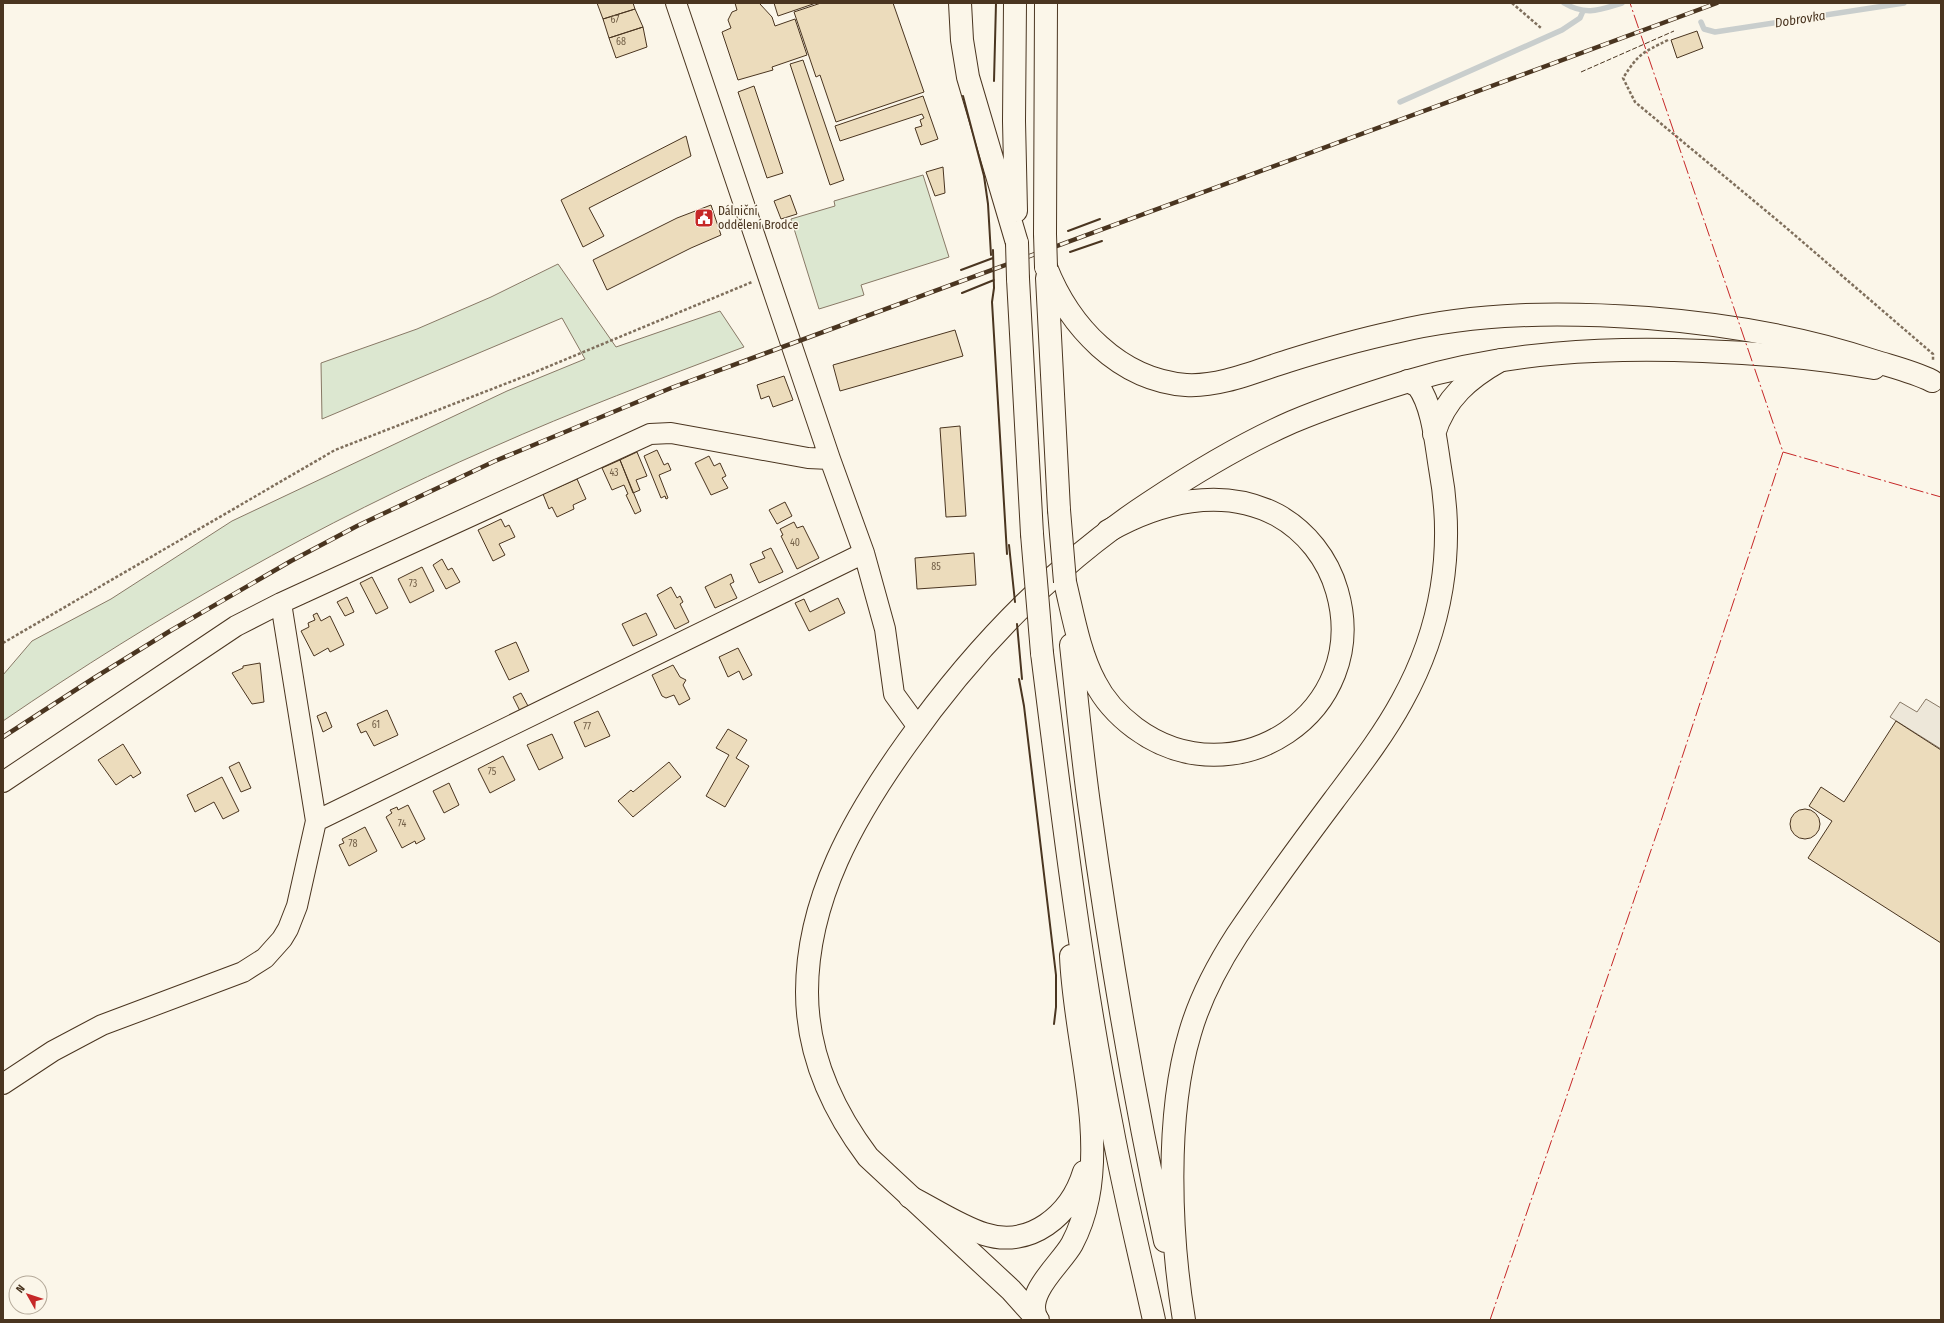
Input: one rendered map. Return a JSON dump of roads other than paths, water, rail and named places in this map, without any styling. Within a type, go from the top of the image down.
[{"type":"main road","points":[[960,3],[962,40],[968,76],[1017,243]]},
{"type":"main road","points":[[1015,3],[1014,121],[1018,279],[1032,534],[1042,653],[1068,861],[1112,1127],[1154,1320]]},
{"type":"main road","points":[[1046,3],[1046,267],[1059,510],[1065,582],[1072,626],[1090,810],[1114,973],[1142,1133],[1183,1320]]},
{"type":"main road","points":[[1046,267],[1056,289],[1071,314],[1095,342],[1110,355],[1127,366],[1154,378],[1186,385],[1220,382],[1342,344],[1400,330],[1450,321],[1514,314],[1628,317],[1687,321],[1759,331],[1845,351],[1937,382]]},
{"type":"main road","points":[[1038,1319],[1011,1290],[868,1157],[852,1136],[824,1081],[816,1056],[810,1031],[807,994],[808,967],[816,921],[825,889],[834,866],[857,819],[872,793],[918,727],[964,667],[1006,622],[1074,559],[1108,532],[1149,503],[1245,446],[1292,422],[1408,381],[1456,368],[1549,353],[1609,350],[1724,352],[1812,359],[1852,364],[1937,382]]},
{"type":"main road","points":[[1434,434],[1442,412],[1457,391],[1467,382],[1501,360]]},
{"type":"main road","points":[[1183,1320],[1176,1254],[1174,1164],[1177,1089],[1190,1033],[1202,999],[1222,957],[1260,900],[1387,726],[1405,695],[1426,650],[1442,590],[1447,528],[1442,475],[1424,395],[1418,386],[1408,381]]},
{"type":"main road","points":[[1072,626],[1090,671],[1101,692],[1113,708],[1128,722],[1155,740],[1178,751],[1197,755],[1216,756],[1235,754],[1270,743],[1287,733],[1314,707],[1333,674],[1339,656],[1342,625],[1340,600],[1335,582],[1328,567],[1308,539],[1282,518],[1267,510],[1235,500],[1195,501],[1158,508],[1124,522],[1108,532]]},
{"type":"main road","points":[[1038,1319],[1034,1310],[1034,1299],[1047,1278],[1072,1244],[1086,1206],[1092,1166],[1091,1124],[1072,986],[1068,861]]},
{"type":"main road","points":[[910,1197],[983,1234],[1005,1238],[1028,1235],[1039,1230],[1059,1215],[1077,1190],[1088,1153],[1091,1124]]},
{"type":"street","points":[[676,3],[830,459],[864,553],[885,629],[894,694],[918,727]]},
{"type":"street","points":[[3,782],[236,626],[281,603],[650,434],[671,433],[808,458],[830,459]]},
{"type":"street","points":[[316,821],[864,553]]},
{"type":"street","points":[[3,1084],[53,1051],[102,1025],[243,972],[265,958],[282,939],[293,917],[316,821],[281,603]]},
{"type":"waterway","name":"Dobrovka","points":[[1564,3],[1586,11],[1599,10],[1622,3]]},
{"type":"waterway","name":"Dobrovka","points":[[1701,22],[1704,29],[1715,32],[1904,3]]},
{"type":"waterway","points":[[1400,102],[1562,30],[1580,18],[1583,11]]},
{"type":"railway","points":[[3,737],[170,631],[291,561],[357,526],[495,461],[671,388],[1717,3]]},
{"type":"place","name":"Dálniční oddělení Brodce","points":[[704,218]]}]
